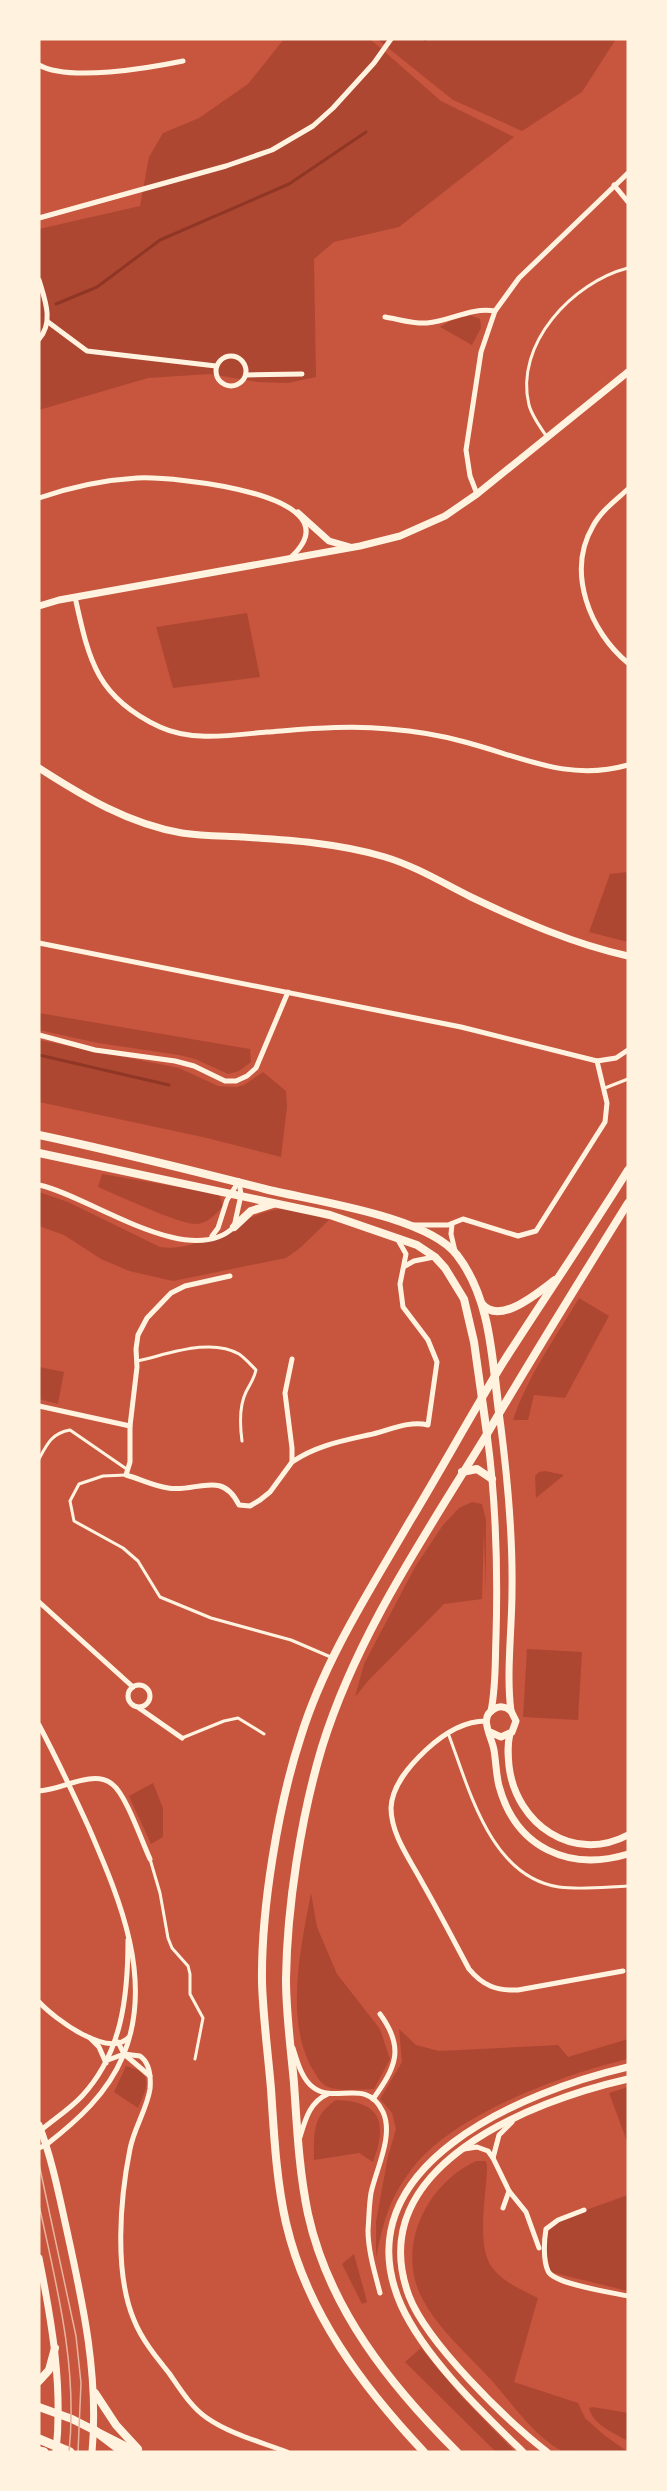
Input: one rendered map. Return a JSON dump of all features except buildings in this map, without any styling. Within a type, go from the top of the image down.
[{"type":"highway","points":[[94,2430],[123,2452]]},
{"type":"highway","points":[[39,2439],[70,2452]]},
{"type":"highway","points":[[39,2451],[44,2452]]},
{"type":"main road","points":[[39,1135],[337,1203],[408,1226],[442,1242],[457,1256],[470,1275],[482,1303],[499,1412]]},
{"type":"main road","points":[[39,1153],[330,1215],[417,1245],[435,1257],[452,1277],[464,1299],[470,1322],[487,1434]]},
{"type":"main road","points":[[424,2452],[366,2385],[334,2339],[317,2310],[294,2255],[281,2200],[262,1984],[265,1928],[276,1844],[288,1780],[309,1712],[347,1629],[495,1378],[628,1170]]},
{"type":"main road","points":[[234,1227],[251,1211],[277,1203]]},
{"type":"main road","points":[[457,2452],[429,2424],[392,2379],[346,2314],[325,2271],[309,2218],[298,2143],[286,1983],[289,1930],[300,1848],[322,1747],[345,1686],[368,1638],[462,1472],[628,1203]]},
{"type":"main road","points":[[482,1303],[489,1310],[510,1309],[527,1301],[561,1276]]},
{"type":"main road","points":[[462,1472],[477,1469],[492,1479]]},
{"type":"main road","points":[[39,2381],[48,2370],[55,2348]]},
{"type":"main road","points":[[95,2393],[116,2426],[140,2452]]},
{"type":"main road","points":[[39,2407],[140,2452]]},
{"type":"street","points":[[39,218],[241,162],[295,139],[333,108],[374,63],[391,39]]},
{"type":"street","points":[[39,65],[57,72],[94,72],[135,70],[183,61]]},
{"type":"street","points":[[477,494],[470,476],[466,450],[482,352],[495,311],[519,278],[628,173]]},
{"type":"street","points":[[614,185],[628,202]]},
{"type":"street","points":[[39,280],[48,322],[45,332],[39,339]]},
{"type":"street","points":[[385,317],[428,323],[471,310],[495,311]]},
{"type":"street","points":[[48,322],[87,351],[216,366]]},
{"type":"street","points":[[225,356],[235,356],[245,365],[246,375],[239,384],[229,386],[217,377],[216,366],[225,356]]},
{"type":"street","points":[[39,606],[75,597],[352,548],[400,536],[446,516],[477,494],[628,372]]},
{"type":"street","points":[[246,375],[302,374]]},
{"type":"street","points":[[39,498],[93,483],[139,478],[221,484],[266,497],[298,513],[329,541],[352,548]]},
{"type":"street","points":[[628,489],[593,524],[582,555],[582,574],[588,607],[594,622],[612,648],[628,663]]},
{"type":"street","points":[[289,559],[300,549],[306,539],[306,525],[298,513]]},
{"type":"street","points":[[75,597],[87,650],[98,677],[139,714],[162,728],[177,733],[206,736],[375,727],[434,734],[568,771],[598,771],[628,765]]},
{"type":"street","points":[[39,768],[105,807],[148,825],[184,834],[322,844],[385,857],[419,870],[515,917],[600,949],[628,956]]},
{"type":"street","points":[[39,943],[461,1027],[597,1061],[616,1058],[628,1050]]},
{"type":"street","points":[[39,1035],[95,1050],[175,1061],[194,1066],[217,1078],[237,1081],[247,1077],[259,1062],[288,992]]},
{"type":"street","points":[[408,1226],[452,1224],[459,1220],[468,1220],[518,1236],[536,1231],[605,1122],[607,1103],[597,1061]]},
{"type":"street","points":[[202,1241],[216,1234],[223,1210],[239,1181]]},
{"type":"street","points":[[39,1185],[55,1188],[131,1225],[151,1232],[202,1241],[226,1233],[234,1227],[241,1195],[239,1181]]},
{"type":"street","points":[[452,1224],[451,1234],[457,1256]]},
{"type":"street","points":[[230,1276],[185,1286],[171,1293],[147,1318],[138,1335],[130,1426],[130,1462],[127,1472],[167,1488],[186,1490],[215,1484],[226,1488],[238,1505],[249,1506],[270,1492],[292,1462],[303,1454],[342,1439],[404,1425],[418,1423],[428,1425],[437,1362],[428,1340],[403,1306],[400,1284],[405,1266],[404,1249],[392,1235]]},
{"type":"street","points":[[405,1266],[419,1259],[435,1257]]},
{"type":"street","points":[[291,1359],[285,1392],[292,1462]]},
{"type":"street","points":[[39,1406],[130,1426]]},
{"type":"street","points":[[499,1412],[511,1516],[512,1632],[509,1692],[511,1711],[516,1723],[510,1734],[507,1753],[516,1794],[525,1812],[542,1827],[567,1841],[579,1844],[602,1844],[628,1835]]},
{"type":"street","points":[[487,1434],[492,1479],[497,1607],[495,1683],[491,1711],[486,1721],[490,1732],[497,1778],[506,1805],[525,1833],[537,1845],[562,1857],[577,1860],[604,1860],[628,1854]]},
{"type":"street","points":[[39,1602],[133,1687],[144,1686],[150,1694],[147,1705],[138,1708]]},
{"type":"street","points":[[133,1687],[128,1699],[131,1704],[182,1738]]},
{"type":"street","points":[[491,1711],[502,1707],[511,1711]]},
{"type":"street","points":[[486,1721],[470,1722],[448,1733],[428,1748],[410,1766],[400,1781],[391,1808],[399,1839],[469,1969],[476,1978],[502,1991],[623,1971]]},
{"type":"street","points":[[39,1725],[69,1784],[111,1880],[128,1930],[134,1964],[135,1987],[129,2037],[115,2073],[93,2104],[43,2146]]},
{"type":"street","points":[[490,1732],[499,1737],[510,1734]]},
{"type":"street","points":[[39,1791],[101,1778],[112,1783],[120,1793],[150,1859]]},
{"type":"street","points":[[92,2451],[95,2393],[82,2301],[40,2128],[81,2097],[107,2062],[116,2045],[128,1976],[128,1930]]},
{"type":"street","points":[[39,2002],[60,2021],[87,2036],[116,2045],[124,2054]]},
{"type":"street","points":[[373,2099],[388,2078],[396,2054],[390,2027],[380,2014]]},
{"type":"street","points":[[87,2036],[99,2047],[107,2062]]},
{"type":"street","points":[[116,2045],[129,2037]]},
{"type":"street","points":[[290,2040],[307,2081],[321,2092],[356,2092],[373,2099],[384,2114],[385,2142],[371,2195],[368,2233],[380,2293]]},
{"type":"street","points":[[107,2062],[124,2054],[134,2054],[144,2058],[150,2076],[148,2097],[135,2127],[130,2151],[121,2239],[125,2286],[134,2322],[190,2402],[206,2417],[221,2426],[287,2452]]},
{"type":"street","points":[[523,2452],[463,2391],[411,2325],[394,2284],[390,2261],[390,2238],[394,2221],[408,2189],[424,2167],[437,2154],[483,2122],[553,2091],[628,2067]]},
{"type":"street","points":[[547,2452],[473,2382],[423,2323],[410,2297],[400,2259],[400,2239],[417,2195],[431,2174],[457,2152],[526,2114],[579,2093],[628,2079]]},
{"type":"street","points":[[298,2143],[313,2105],[319,2098],[330,2093]]},
{"type":"street","points":[[493,2158],[499,2135],[505,2127],[526,2114]]},
{"type":"street","points":[[457,2152],[467,2147],[477,2147],[488,2151],[509,2191],[526,2212],[539,2248]]},
{"type":"street","points":[[502,2208],[509,2191]]},
{"type":"street","points":[[584,2210],[558,2220],[546,2229],[544,2240],[548,2272],[552,2276],[580,2286],[628,2296]]},
{"type":"street","points":[[39,2258],[55,2348],[59,2414],[56,2452]]},
{"type":"street","points":[[463,2391],[473,2382]]},
{"type":"lane","points":[[547,437],[529,407],[526,387],[528,365],[537,344],[548,326],[579,292],[596,280],[628,268]]},
{"type":"lane","points":[[604,1088],[628,1079]]},
{"type":"lane","points":[[137,1361],[201,1348],[215,1348],[239,1354],[256,1370],[255,1379],[245,1394],[240,1423],[242,1441]]},
{"type":"lane","points":[[39,1459],[52,1437],[70,1430],[127,1472]]},
{"type":"lane","points":[[127,1472],[103,1476],[79,1484],[70,1501],[74,1521],[123,1548],[138,1561],[160,1597],[210,1618],[291,1640],[333,1658]]},
{"type":"lane","points":[[182,1738],[224,1720],[238,1718],[264,1734]]},
{"type":"lane","points":[[448,1733],[491,1838],[502,1854],[516,1867],[557,1886],[628,1886]]},
{"type":"lane","points":[[150,1859],[160,1893],[168,1938],[172,1948],[188,1966],[190,1994],[203,2018],[195,2059]]},
{"type":"shaded area","points":[[284,39],[370,39],[441,101],[514,137],[399,227],[334,242],[314,259],[316,377],[288,383],[257,382],[210,374],[148,378],[39,410],[39,229],[140,206],[149,157],[163,133],[199,118],[248,84]]},
{"type":"shaded area","points":[[377,39],[616,39],[582,92],[522,131],[453,100]]},
{"type":"shaded area","points":[[470,315],[480,319],[481,328],[472,345],[440,327],[450,321]]},
{"type":"shaded area","points":[[247,613],[260,677],[173,688],[156,627]]},
{"type":"shaded area","points":[[628,872],[628,942],[589,932],[610,874]]},
{"type":"shaded area","points":[[39,1013],[250,1049],[251,1062],[239,1071],[228,1074],[195,1059],[179,1055],[98,1043],[39,1030]]},
{"type":"shaded area","points":[[39,1040],[179,1068],[218,1086],[244,1085],[263,1072],[286,1091],[287,1107],[281,1157],[207,1138],[39,1102]]},
{"type":"shaded area","points":[[102,1174],[219,1194],[223,1206],[204,1222],[187,1223],[98,1187]]},
{"type":"shaded area","points":[[39,1192],[68,1202],[160,1247],[178,1247],[195,1243],[276,1209],[293,1209],[329,1220],[286,1258],[173,1281],[129,1271],[101,1259],[64,1235],[39,1226]]},
{"type":"shaded area","points":[[579,1298],[609,1316],[565,1398],[534,1395],[528,1420],[513,1420],[534,1373]]},
{"type":"shaded area","points":[[39,1367],[64,1372],[58,1404],[39,1399]]},
{"type":"shaded area","points":[[545,1471],[564,1475],[536,1498],[535,1476]]},
{"type":"shaded area","points":[[472,1502],[482,1504],[486,1520],[486,1594],[484,1530],[482,1599],[444,1604],[355,1697],[364,1664],[415,1567],[443,1525],[459,1508]]},
{"type":"shaded area","points":[[527,1649],[582,1652],[578,1720],[523,1717]]},
{"type":"shaded area","points":[[153,1783],[163,1808],[163,1837],[151,1844],[129,1796]]},
{"type":"shaded area","points":[[311,1893],[317,1927],[337,1974],[380,2029],[390,2059],[374,2089],[345,2090],[326,2086],[319,2080],[304,2050],[299,2029],[297,1983]]},
{"type":"shaded area","points":[[399,2029],[416,2045],[439,2051],[558,2045],[568,2057],[628,2039],[628,2059],[573,2075],[511,2100],[480,2115],[429,2150],[403,2181],[392,2201],[384,2222],[376,2258],[376,2222],[388,2156],[396,2129],[392,2113],[380,2099],[402,2062]]},
{"type":"shaded area","points":[[126,2066],[141,2072],[145,2077],[146,2087],[138,2108],[114,2092]]},
{"type":"shaded area","points":[[628,2087],[628,2144],[609,2093]]},
{"type":"shaded area","points":[[336,2100],[363,2105],[377,2117],[380,2136],[373,2162],[359,2153],[314,2160],[318,2119],[322,2112]]},
{"type":"shaded area","points":[[476,2161],[486,2161],[487,2166],[483,2236],[489,2262],[505,2280],[538,2298],[514,2382],[578,2403],[585,2418],[628,2452],[565,2452],[550,2444],[524,2419],[444,2330],[420,2294],[414,2275],[412,2255],[421,2217],[444,2184],[459,2171]]},
{"type":"shaded area","points":[[628,2195],[628,2291],[550,2272],[544,2240],[546,2229],[558,2220]]},
{"type":"shaded area","points":[[354,2254],[367,2302],[362,2304],[342,2264]]},
{"type":"shaded area","points":[[421,2348],[461,2396],[515,2452],[496,2452],[405,2362]]},
{"type":"shaded area","points":[[589,2408],[628,2413],[628,2441],[599,2424],[591,2414]]},
{"type":"waterway","points":[[56,304],[97,287],[160,240],[289,184],[366,132]]},
{"type":"waterway","points":[[39,1055],[169,1085]]},
{"type":"tram line","points":[[39,2164],[76,2336],[81,2383],[78,2452]]},
{"type":"tram line","points":[[39,2205],[59,2297],[68,2359],[71,2390],[69,2452]]}]
